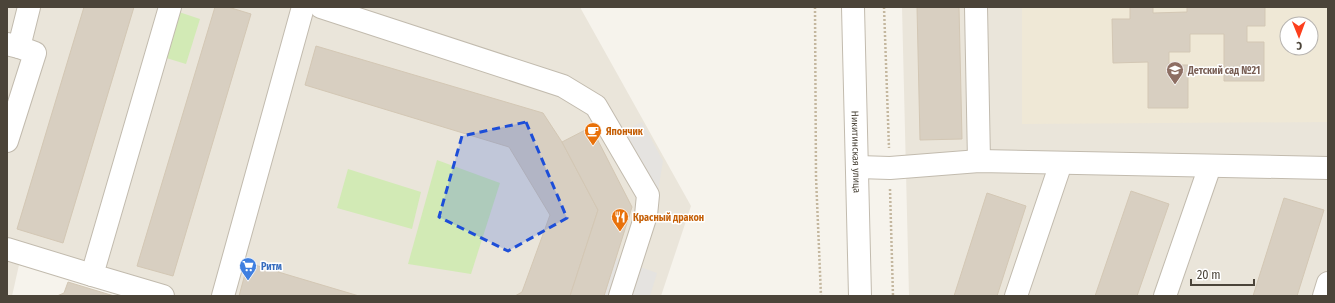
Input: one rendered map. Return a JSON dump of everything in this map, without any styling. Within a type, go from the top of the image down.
[{"type":"street","points":[[7,141],[35,53],[13,46],[29,7]]},
{"type":"street","points":[[92,275],[170,7]]},
{"type":"street","points":[[223,296],[303,7]]},
{"type":"street","points":[[321,7],[563,86],[596,106],[648,195],[646,215],[620,296]]},
{"type":"street","name":"Никитинская улица","points":[[853,7],[860,296]]},
{"type":"street","points":[[976,7],[979,161]]},
{"type":"street","points":[[858,168],[890,168],[979,161],[1328,168]]},
{"type":"street","points":[[1016,296],[1061,163]]},
{"type":"street","points":[[1165,296],[1210,166]]},
{"type":"street","points":[[7,249],[163,296]]},
{"type":"street","points":[[1324,296],[1328,283]]},
{"type":"path","points":[[815,7],[816,177],[821,296]]},
{"type":"highlighted area","points":[[526,122],[567,218],[508,251],[439,217],[462,136]]},
{"type":"shaded area","points":[[7,7],[581,7],[691,206],[661,296],[128,296],[19,265],[12,296],[7,296]]},
{"type":"shaded area","points":[[902,7],[1328,7],[1328,296],[909,296]]},
{"type":"shaded area","name":"Детский сад №21","points":[[1022,7],[1328,7],[1328,122],[1022,124]]},
{"type":"shaded area","points":[[642,122],[663,161],[658,191],[624,131]]},
{"type":"shaded area","points":[[616,258],[657,273],[650,296],[604,296]]},
{"type":"green space","points":[[179,12],[200,19],[186,64],[163,57]]},
{"type":"green space","points":[[437,160],[500,183],[471,274],[408,264]]},
{"type":"green space","points":[[348,169],[421,192],[412,229],[337,208]]},
{"type":"building","points":[[84,7],[134,7],[63,243],[17,229]]},
{"type":"building","points":[[215,7],[228,7],[251,14],[173,276],[137,266]]},
{"type":"building","points":[[917,7],[959,7],[962,139],[920,140]]},
{"type":"building","points":[[1130,7],[1153,7],[1153,13],[1187,12],[1187,7],[1265,7],[1265,26],[1247,26],[1247,42],[1264,42],[1264,81],[1224,81],[1224,34],[1190,34],[1190,52],[1169,52],[1169,65],[1188,65],[1188,108],[1148,108],[1148,62],[1113,63],[1112,19],[1130,19]]},
{"type":"building","points":[[316,46],[543,113],[562,142],[598,210],[570,296],[515,296],[522,292],[550,215],[509,147],[305,85]]},
{"type":"building","points":[[591,127],[632,207],[604,296],[570,296],[598,210],[562,142]]},
{"type":"building","points":[[1131,191],[1169,204],[1137,296],[1095,296]]},
{"type":"building","points":[[987,193],[1026,206],[997,296],[954,296]]},
{"type":"building","points":[[1284,198],[1324,210],[1297,296],[1253,296]]},
{"type":"building","points":[[248,263],[359,296],[239,296]]},
{"type":"building","points":[[68,282],[114,296],[57,296],[64,293]]},
{"type":"place","name":"Детский сад №21","points":[[1175,85]]},
{"type":"place","name":"Япончик","points":[[593,146]]},
{"type":"place","name":"Красный дракон","points":[[620,232]]},
{"type":"place","name":"Ритм","points":[[248,281]]}]
